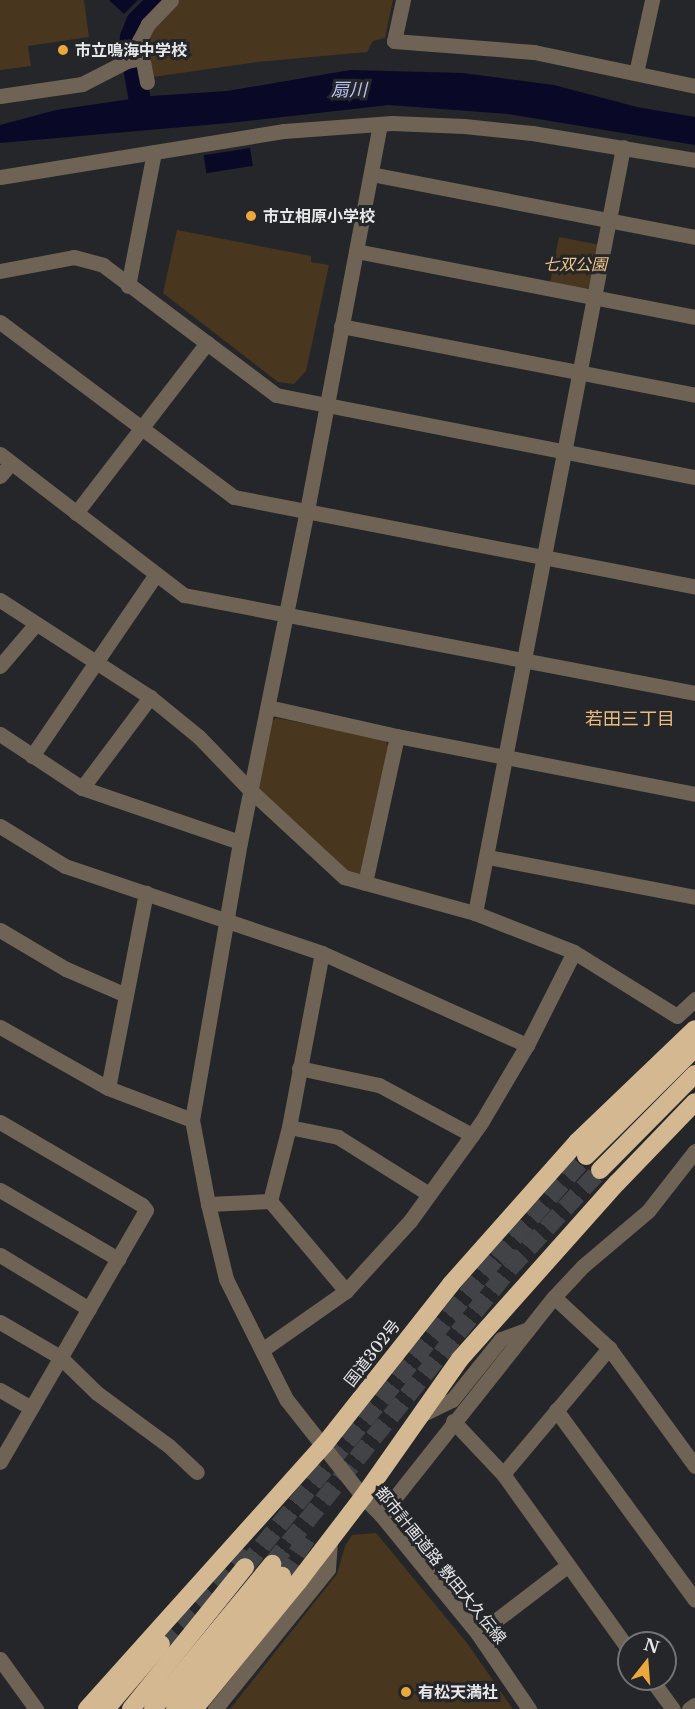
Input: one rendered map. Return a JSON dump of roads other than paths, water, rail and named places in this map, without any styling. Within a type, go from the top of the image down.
[{"type":"highway","name":"国道302号","points":[[179,1663],[324,1445],[451,1284],[577,1142],[695,1029]]},
{"type":"highway","points":[[586,1156],[695,1048]]},
{"type":"highway","points":[[600,1170],[695,1074]]},
{"type":"highway","name":"国道302号","points":[[87,1709],[179,1663],[330,1539],[363,1497],[468,1350],[617,1183],[695,1102]]},
{"type":"highway","points":[[153,1709],[179,1663],[245,1567]]},
{"type":"highway","points":[[131,1709],[277,1570]]},
{"type":"highway","name":"国道302号","points":[[179,1663],[194,1709]]},
{"type":"highway","points":[[105,1709],[179,1663]]},
{"type":"highway","points":[[175,1709],[179,1663]]},
{"type":"street","points":[[147,82],[136,60],[142,33],[171,0]]},
{"type":"street","points":[[402,0],[394,41],[534,52],[695,86]]},
{"type":"street","points":[[636,73],[652,0]]},
{"type":"street","points":[[0,96],[82,84],[136,60]]},
{"type":"street","points":[[0,1027],[108,1088],[192,1120],[240,842],[287,615],[380,124]]},
{"type":"street","points":[[0,177],[284,130],[380,124],[465,126],[623,147],[695,160]]},
{"type":"street","points":[[476,913],[546,558],[623,147]]},
{"type":"street","points":[[128,286],[154,152]]},
{"type":"street","points":[[371,174],[695,237]]},
{"type":"street","points":[[356,251],[695,316]]},
{"type":"street","points":[[0,271],[74,257],[103,265],[276,396],[695,477]]},
{"type":"street","points":[[0,322],[227,494],[695,587]]},
{"type":"street","points":[[341,326],[695,395]]},
{"type":"street","points":[[76,513],[207,343]]},
{"type":"street","points":[[0,476],[5,459],[184,595],[695,693]]},
{"type":"street","points":[[32,756],[156,574]]},
{"type":"street","points":[[0,600],[35,625],[96,660],[150,697],[199,737],[251,791],[344,877],[476,913],[574,952],[677,1016],[695,999]]},
{"type":"street","points":[[0,666],[35,625]]},
{"type":"street","points":[[82,788],[150,697]]},
{"type":"street","points":[[268,707],[397,736],[695,794]]},
{"type":"street","points":[[0,734],[82,788],[240,842]]},
{"type":"street","points":[[365,883],[397,736]]},
{"type":"street","points":[[0,826],[65,866],[322,953],[527,1045]]},
{"type":"street","points":[[488,857],[695,897]]},
{"type":"street","points":[[108,1088],[146,892]]},
{"type":"street","points":[[0,930],[66,969],[126,995]]},
{"type":"street","points":[[262,1350],[346,1291],[410,1221],[472,1136],[527,1045],[574,952]]},
{"type":"street","points":[[270,1201],[289,1126],[322,953]]},
{"type":"street","points":[[299,1068],[379,1085],[472,1136]]},
{"type":"street","name":"都市計画道路 敷田大久伝線","points":[[192,1120],[207,1204],[226,1279],[286,1399],[363,1497],[381,1515],[478,1634],[529,1709]]},
{"type":"street","points":[[1,1126],[142,1205],[146,1210],[1,1460]]},
{"type":"street","points":[[289,1126],[338,1137],[429,1194]]},
{"type":"street","points":[[381,1515],[453,1421],[554,1297],[583,1266],[648,1212],[695,1151]]},
{"type":"street","points":[[0,1190],[118,1259]]},
{"type":"street","points":[[207,1204],[270,1201]]},
{"type":"street","points":[[270,1201],[346,1291]]},
{"type":"street","points":[[0,1255],[89,1309]]},
{"type":"street","points":[[554,1297],[609,1348],[695,1466]]},
{"type":"street","points":[[0,1322],[60,1357],[97,1393],[169,1446],[197,1472]]},
{"type":"street","points":[[420,1416],[452,1400],[501,1340],[528,1329]]},
{"type":"street","points":[[503,1474],[609,1348]]},
{"type":"street","points":[[0,1390],[31,1408]]},
{"type":"street","points":[[556,1410],[695,1600]]},
{"type":"street","points":[[453,1421],[503,1474],[617,1634]]},
{"type":"street","points":[[215,1709],[328,1569],[330,1539]]},
{"type":"street","points":[[478,1634],[567,1566]]},
{"type":"street","points":[[0,1659],[36,1709]]},
{"type":"street","points":[[660,1691],[673,1709]]},
{"type":"street","points":[[689,1709],[695,1705]]},
{"type":"water","points":[[109,0],[138,0],[124,14]]},
{"type":"water","name":"扇川","points":[[350,70],[463,73],[554,85],[637,107],[695,117],[695,145],[508,114],[389,105],[229,123],[0,143],[0,125],[56,110],[151,96],[227,91]]},
{"type":"water","points":[[250,148],[253,166],[206,173],[204,155]]},
{"type":"waterway","points":[[143,118],[130,45],[131,37],[137,22],[158,0]]},
{"type":"tunnel","points":[[245,1567],[496,1258],[586,1156]]},
{"type":"tunnel","points":[[272,1564],[510,1268],[600,1170]]},
{"type":"tunnel","points":[[282,1576],[311,1532]]},
{"type":"tunnel","points":[[161,1644],[249,1551]]},
{"type":"place","name":"市立鳴海中学校","points":[[63,50]]},
{"type":"place","name":"市立相原小学校","points":[[251,216]]},
{"type":"place","name":"有松天満社","points":[[406,1692]]},
{"type":"district","name":"若田三丁目","points":[[630,719]]},
{"type":"park label","name":"七双公園","points":[[575,264]]}]
